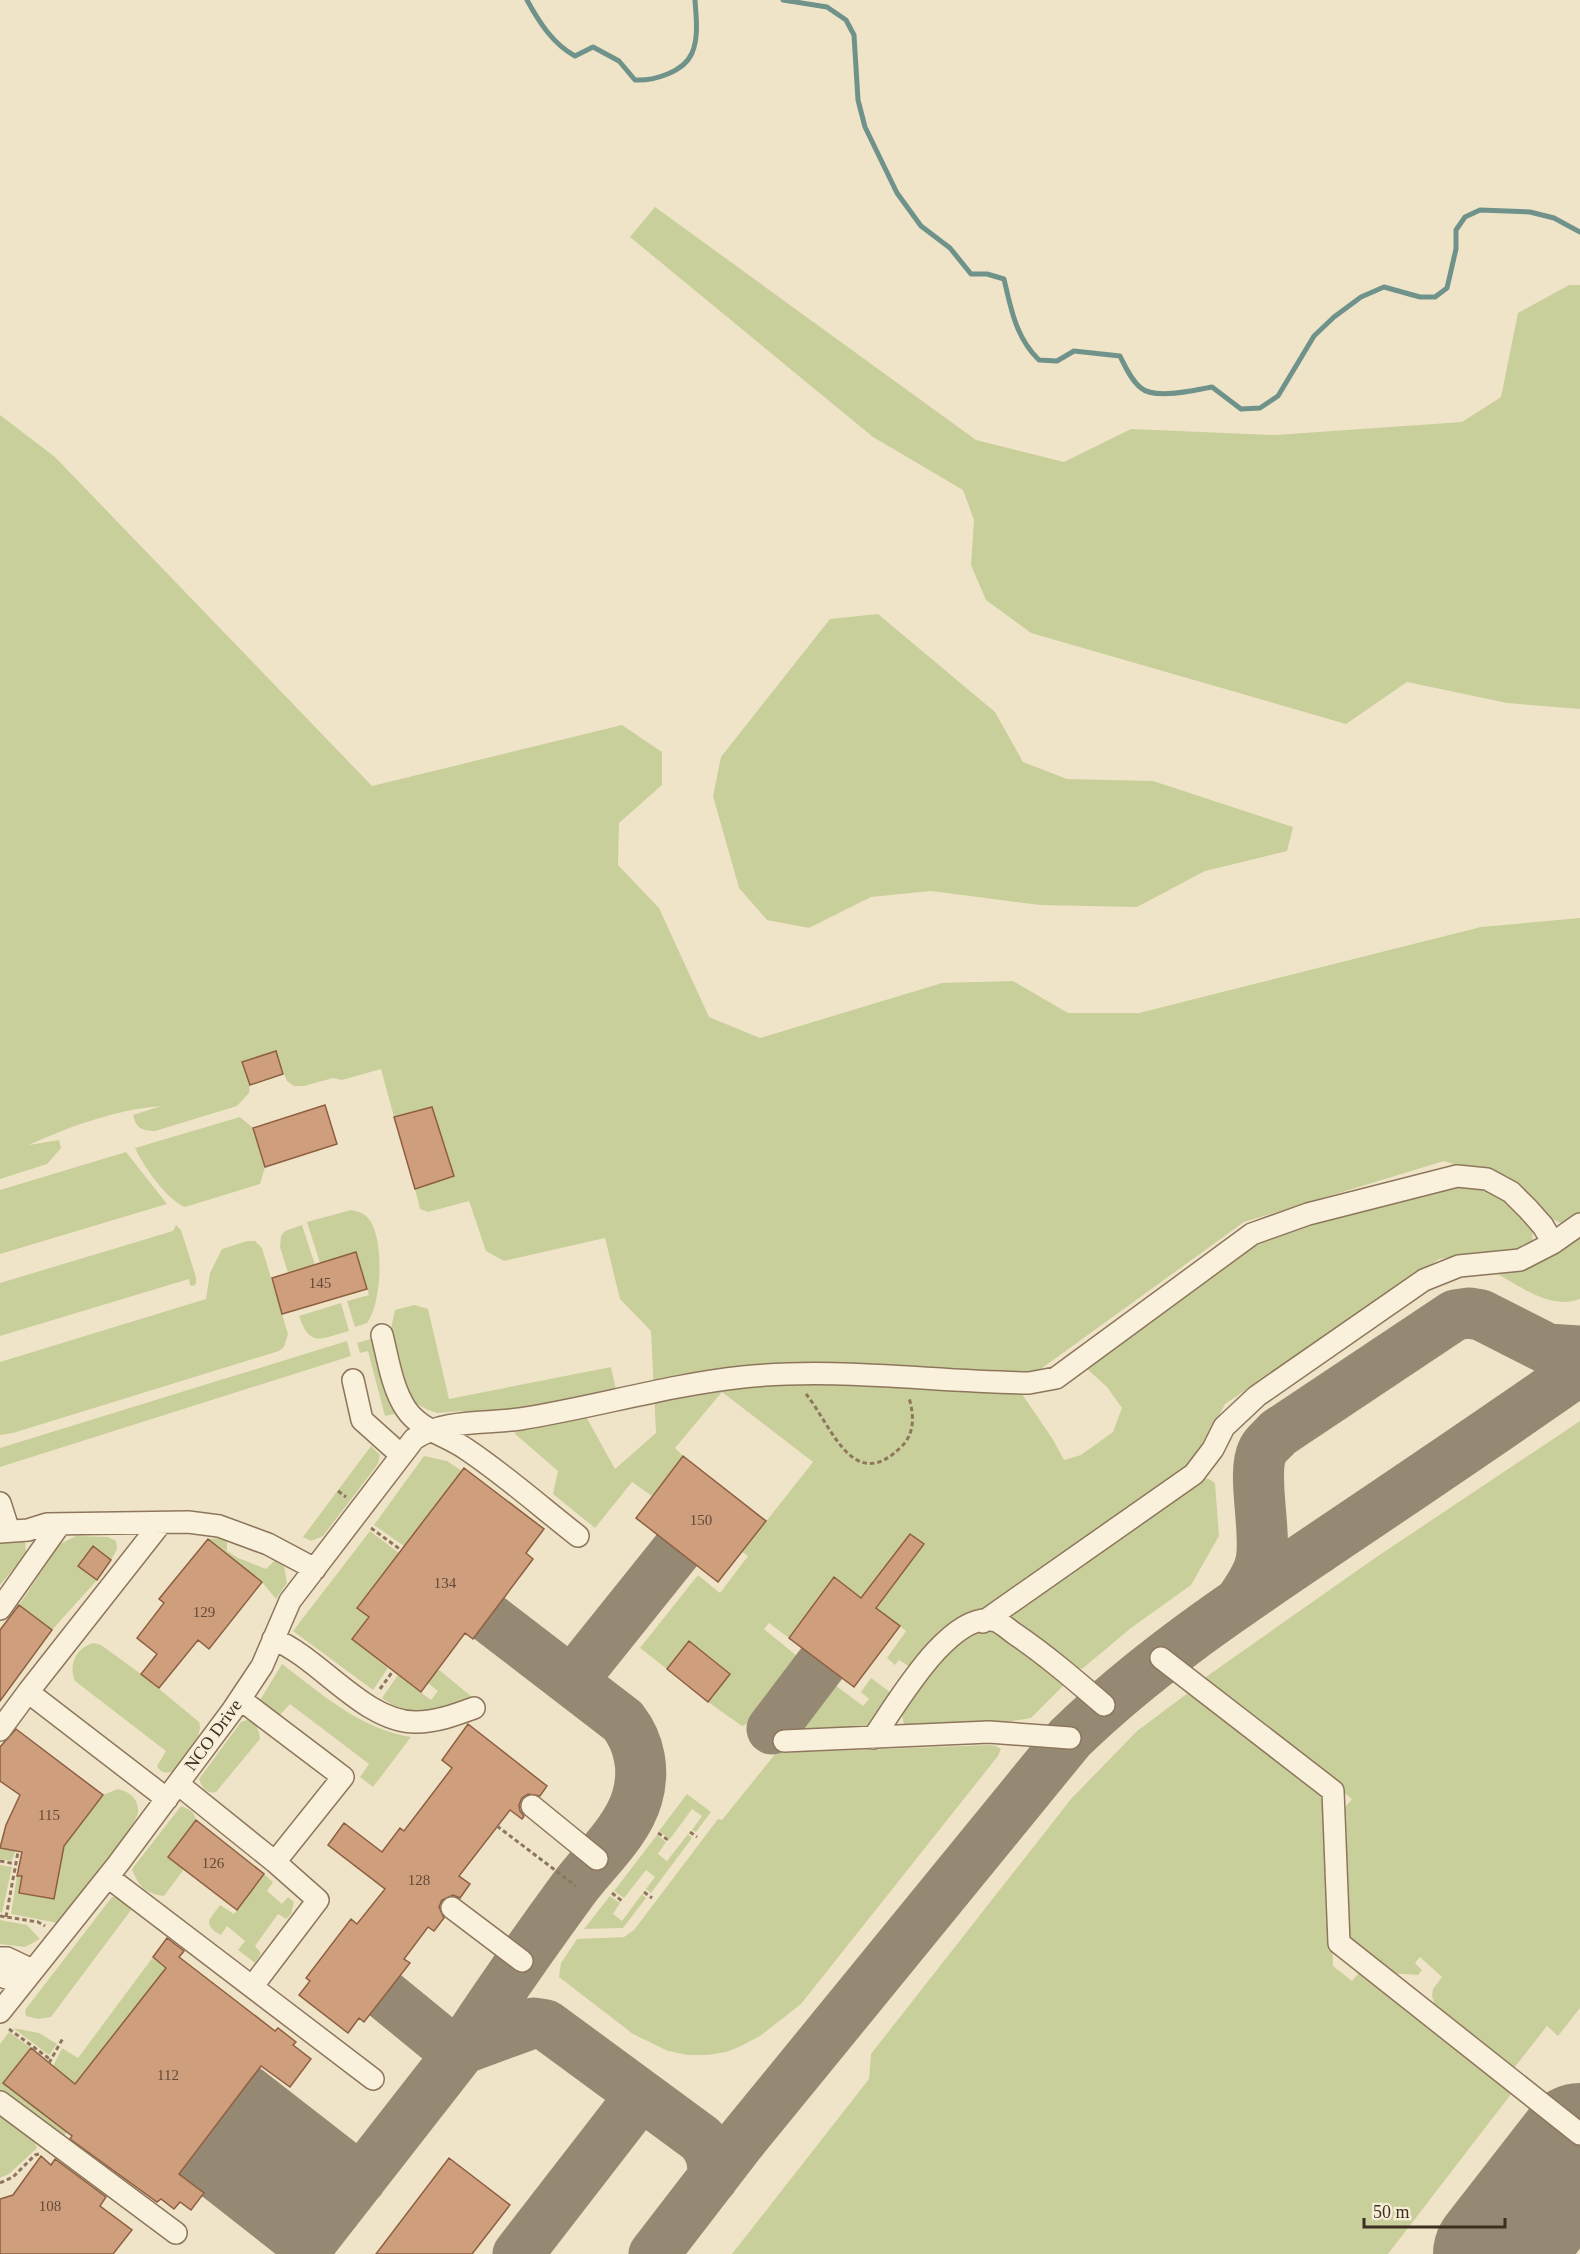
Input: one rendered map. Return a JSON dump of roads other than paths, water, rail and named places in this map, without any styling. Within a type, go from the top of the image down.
[{"type":"lane","points":[[428,1430],[449,1425],[520,1419],[743,1377],[794,1374],[887,1376],[1011,1383],[1029,1383],[1056,1378],[1251,1234],[1308,1214],[1457,1176],[1487,1179],[1511,1192],[1543,1226],[1553,1244]]},
{"type":"lane","points":[[983,1622],[1194,1474],[1213,1449],[1224,1427],[1257,1396],[1424,1280],[1459,1266],[1520,1260],[1553,1244],[1580,1224]]},
{"type":"lane","points":[[382,1335],[396,1390],[405,1408],[416,1420],[428,1430],[443,1435],[466,1449],[578,1536]]},
{"type":"lane","points":[[353,1380],[362,1420],[404,1451]]},
{"type":"lane","name":"NCO Drive","points":[[4,2020],[27,1977],[108,1877],[240,1699],[262,1666],[290,1601],[414,1438],[428,1430]]},
{"type":"lane","points":[[0,1503],[5,1531],[28,1530],[46,1524],[188,1522],[219,1526],[268,1544],[315,1569]]},
{"type":"lane","points":[[0,1730],[161,1522]]},
{"type":"lane","points":[[0,1609],[60,1524]]},
{"type":"lane","points":[[873,1738],[937,1648],[953,1633],[973,1622],[995,1621],[1043,1654],[1104,1705]]},
{"type":"lane","points":[[273,1639],[283,1643],[373,1709],[393,1718],[414,1723],[439,1720],[474,1708]]},
{"type":"lane","points":[[1161,1658],[1333,1791],[1339,1943],[1580,2134]]},
{"type":"lane","points":[[28,1692],[275,1862],[318,1900],[252,1987]]},
{"type":"lane","points":[[240,1699],[343,1777],[275,1862]]},
{"type":"lane","points":[[784,1741],[988,1732],[1070,1738]]},
{"type":"lane","points":[[532,1806],[597,1859]]},
{"type":"lane","points":[[108,1877],[373,2079]]},
{"type":"lane","points":[[452,1908],[522,1961]]},
{"type":"lane","points":[[0,1958],[8,1959],[27,1977]]},
{"type":"lane","points":[[0,1976],[27,1977]]},
{"type":"lane","points":[[0,2102],[176,2232]]},
{"type":"waterway","points":[[527,0],[547,32],[567,51],[575,56],[593,47],[619,61],[635,80],[651,79],[668,74],[688,60],[696,40],[695,0]]},
{"type":"waterway","points":[[783,0],[827,7],[846,20],[854,35],[858,100],[865,127],[897,193],[921,226],[950,248],[971,274],[987,274],[1004,279],[1020,333],[1039,360],[1057,361],[1074,351],[1120,356],[1134,381],[1147,392],[1165,394],[1212,387],[1241,409],[1260,408],[1278,396],[1314,336],[1334,317],[1361,297],[1384,287],[1420,297],[1435,297],[1447,288],[1456,249],[1456,230],[1465,217],[1480,210],[1530,212],[1554,218],[1580,232]]}]
